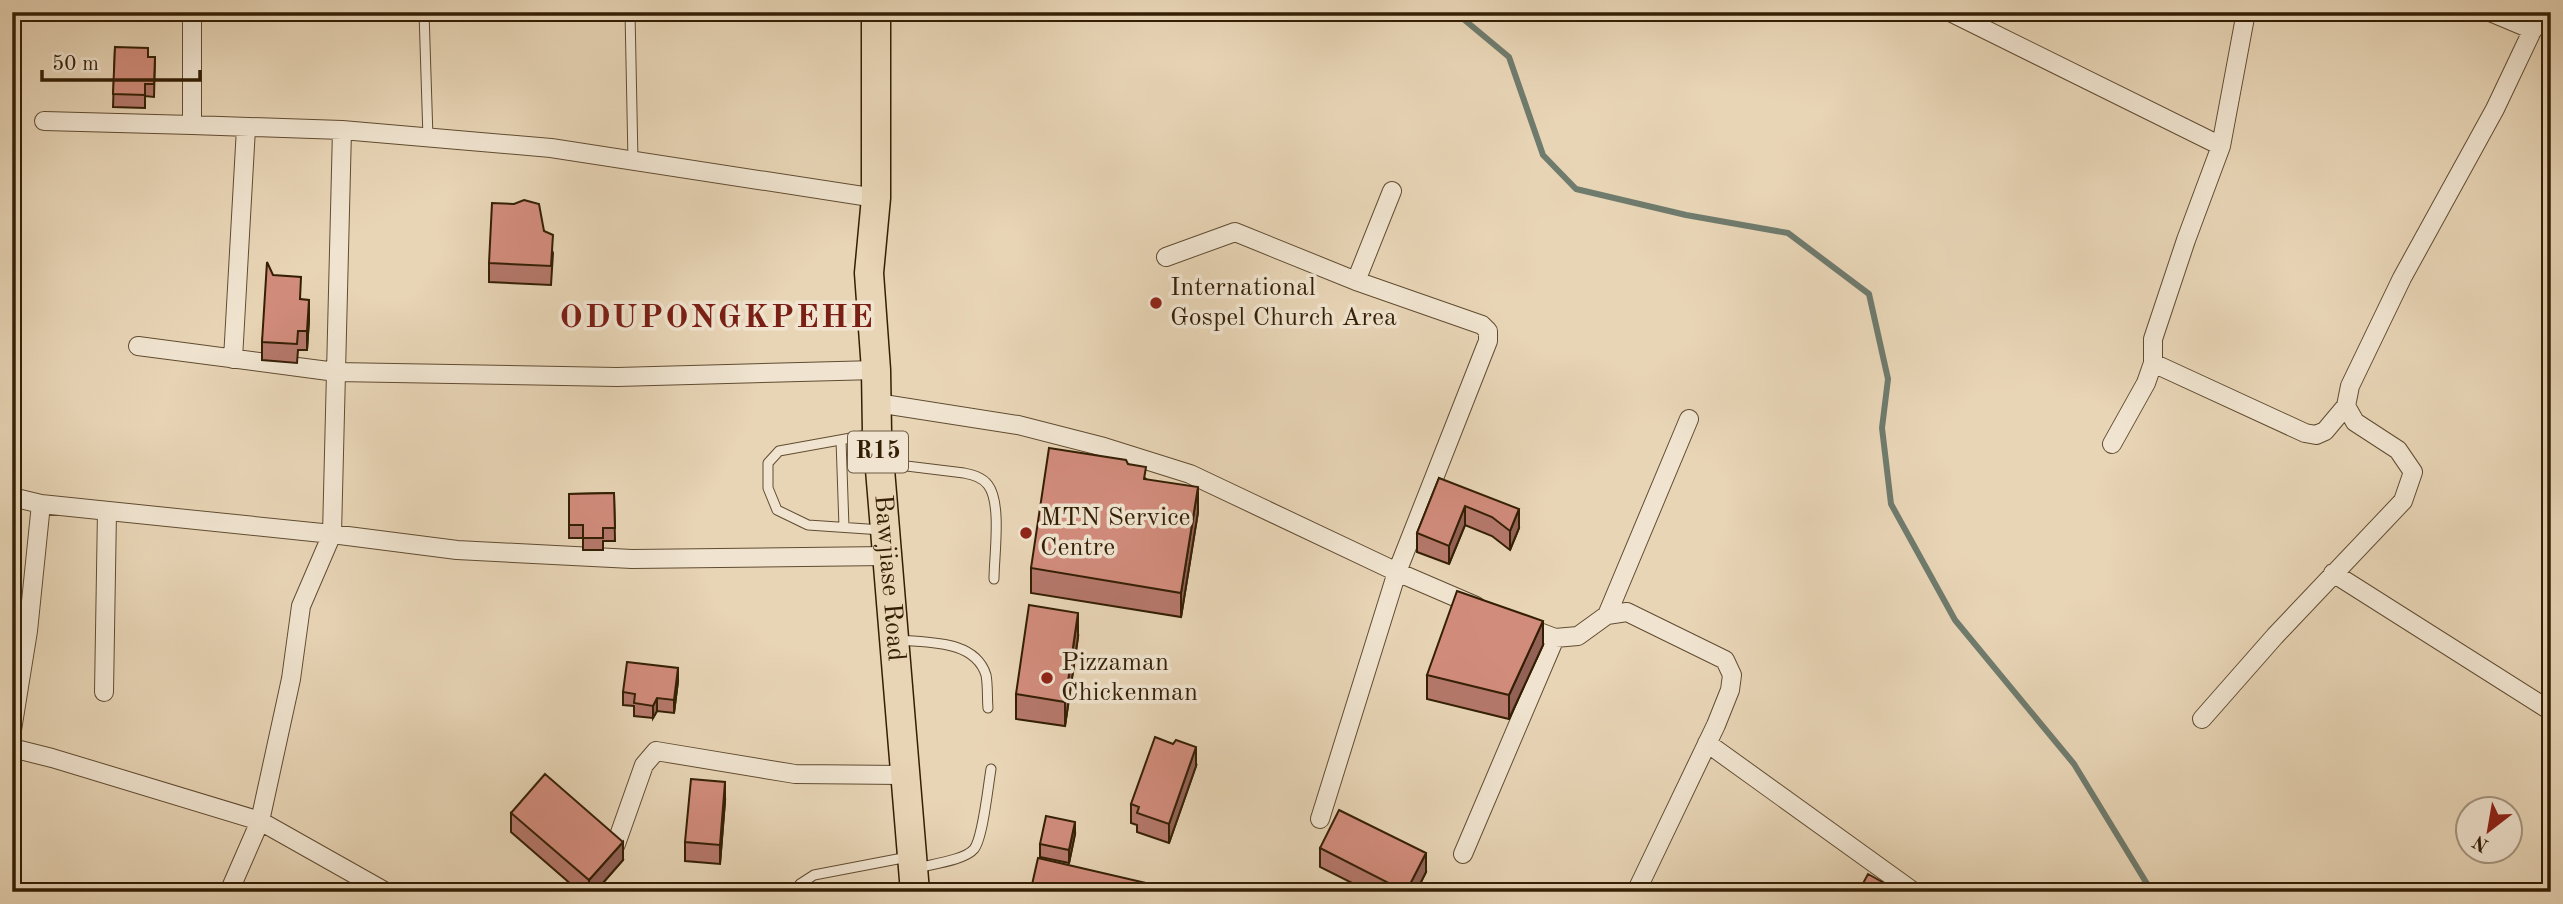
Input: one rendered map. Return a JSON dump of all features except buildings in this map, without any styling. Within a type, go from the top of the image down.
[{"type":"main road","name":"Bawjiase Road","points":[[876,12],[876,198],[869,273],[879,462],[913,873]]},
{"type":"street","points":[[192,12],[192,125]]},
{"type":"street","points":[[1950,12],[2221,146]]},
{"type":"street","points":[[2112,444],[2146,383],[2154,363],[2153,339],[2221,146],[2246,12]]},
{"type":"street","points":[[2490,12],[2533,30]]},
{"type":"street","points":[[2154,363],[2305,433],[2316,435],[2325,430],[2346,406],[2350,386],[2402,278],[2495,110],[2540,12]]},
{"type":"street","points":[[44,121],[342,130],[551,148],[876,198]]},
{"type":"street","points":[[233,359],[246,128]]},
{"type":"street","points":[[229,892],[260,821],[291,679],[301,606],[332,534],[342,130]]},
{"type":"street","points":[[1356,281],[1392,191]]},
{"type":"street","points":[[1166,257],[1235,232],[1356,281],[1482,325],[1488,331],[1488,341],[1397,572],[1320,819]]},
{"type":"street","points":[[138,346],[336,372],[618,377],[876,370]]},
{"type":"street","points":[[877,403],[1018,425],[1104,447],[1190,474],[1397,572],[1555,638],[1578,636],[1607,615],[1627,612],[1725,660],[1732,675],[1730,690],[1636,892]]},
{"type":"street","points":[[2202,719],[2333,573],[2403,501],[2413,472],[2398,450],[2355,422],[2346,406]]},
{"type":"street","points":[[1607,615],[1689,419]]},
{"type":"street","points":[[12,497],[41,504],[332,534],[457,550],[632,559],[885,543]]},
{"type":"street","points":[[12,730],[28,631],[41,504]]},
{"type":"street","points":[[104,692],[107,511]]},
{"type":"street","points":[[2333,573],[2551,711]]},
{"type":"street","points":[[1463,854],[1555,638]]},
{"type":"street","points":[[1707,743],[1914,892]]},
{"type":"street","points":[[12,748],[260,821],[386,892]]},
{"type":"street","points":[[583,892],[617,844],[644,765],[656,751],[795,774],[903,775]]},
{"type":"lane","points":[[424,12],[428,138]]},
{"type":"lane","points":[[630,12],[633,162]]},
{"type":"lane","points":[[877,433],[779,451],[768,463],[768,488],[777,510],[808,525],[844,527],[885,543]]},
{"type":"lane","points":[[841,440],[844,527]]},
{"type":"lane","points":[[879,462],[964,473],[976,476],[987,485],[995,508],[994,579]]},
{"type":"lane","points":[[894,640],[967,650],[977,660],[986,676],[988,708]]},
{"type":"lane","points":[[797,892],[800,884],[814,875],[913,873],[974,850],[979,839],[991,769]]},
{"type":"waterway","points":[[1455,12],[1509,57],[1543,155],[1576,189],[1686,215],[1788,233],[1869,294],[1888,379],[1882,428],[1891,504],[1955,620],[2074,764],[2152,892]]},
{"type":"place","name":"International Gospel Church Area","points":[[1156,303]]},
{"type":"place","name":"MTN Service Centre","points":[[1026,533]]},
{"type":"place","name":"Pizzaman Chickenman","points":[[1047,678]]},
{"type":"district","name":"ODUPONGKPEHE","points":[[717,318]]}]
